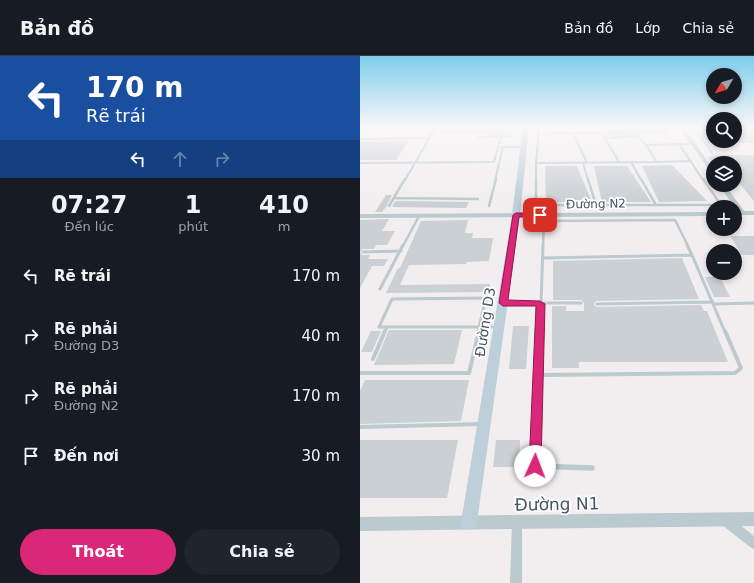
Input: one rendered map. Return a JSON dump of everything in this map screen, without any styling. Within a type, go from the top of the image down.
[{"type":"main road","name":"Đường D3","points":[[469,522],[500,327],[516,215],[523,152]]},
{"type":"street","points":[[699,152],[706,162]]},
{"type":"street","points":[[742,213],[754,213]]},
{"type":"street","name":"Đường N2","points":[[360,216],[706,214]]},
{"type":"street","name":"Đường N1","points":[[360,524],[754,519]]},
{"type":"street","points":[[724,520],[754,543]]},
{"type":"street","points":[[516,583],[517,522]]},
{"type":"lane","points":[[389,206],[422,152]]},
{"type":"lane","points":[[360,163],[494,162],[497,152]]},
{"type":"lane","points":[[490,206],[502,152]]},
{"type":"lane","points":[[537,152],[537,203],[546,206],[721,205],[684,152]]},
{"type":"lane","points":[[582,152],[587,162]]},
{"type":"lane","points":[[613,152],[619,162]]},
{"type":"lane","points":[[650,152],[657,162]]},
{"type":"lane","points":[[536,163],[691,161]]},
{"type":"lane","points":[[631,162],[656,205]]},
{"type":"lane","points":[[583,163],[596,205]]},
{"type":"lane","points":[[394,198],[478,199]]},
{"type":"lane","points":[[380,289],[419,216]]},
{"type":"lane","points":[[538,375],[735,373],[741,368],[692,255],[675,220],[544,221],[540,304],[535,466],[592,468]]},
{"type":"lane","points":[[363,252],[401,251]]},
{"type":"lane","points":[[543,258],[692,255]]},
{"type":"lane","points":[[360,373],[469,373],[478,326],[486,298],[392,299],[379,327],[478,326],[500,327]]},
{"type":"lane","points":[[503,303],[581,303]]},
{"type":"lane","points":[[597,304],[754,303]]},
{"type":"lane","points":[[373,360],[387,327]]},
{"type":"lane","points":[[360,427],[484,424]]},
{"type":"building","points":[[360,152],[402,152],[396,160],[360,160]]},
{"type":"building","points":[[754,155],[754,201],[742,186],[742,156],[713,156]]},
{"type":"building","points":[[672,165],[706,201],[659,202],[642,166]]},
{"type":"building","points":[[545,166],[577,166],[592,202],[546,202]]},
{"type":"building","points":[[594,166],[627,166],[651,202],[602,202]]},
{"type":"building","points":[[386,195],[392,195],[386,207],[382,212],[375,212]]},
{"type":"building","points":[[395,201],[469,202],[466,208],[392,207]]},
{"type":"building","points":[[389,219],[382,231],[395,231],[387,245],[376,245],[374,249],[363,249],[360,252],[360,220]]},
{"type":"building","points":[[468,220],[465,233],[473,233],[472,238],[493,238],[489,261],[467,262],[466,264],[409,265],[400,285],[490,284],[489,292],[386,293],[398,268],[400,268],[421,221]]},
{"type":"building","points":[[730,236],[754,236],[754,255],[742,255],[742,244],[735,244]]},
{"type":"building","points":[[360,252],[362,255],[370,255],[368,259],[388,259],[384,266],[372,266],[360,288]]},
{"type":"building","points":[[682,258],[699,299],[597,301],[594,305],[597,307],[701,305],[704,311],[707,311],[728,362],[579,362],[579,368],[552,368],[552,307],[566,306],[566,311],[584,311],[584,303],[581,300],[553,300],[553,261]]},
{"type":"building","points":[[706,280],[722,280],[730,297],[714,297]]},
{"type":"building","points":[[513,326],[529,326],[526,369],[509,369]]},
{"type":"building","points":[[389,330],[462,330],[454,364],[374,365]]},
{"type":"building","points":[[371,331],[381,331],[372,352],[361,352]]},
{"type":"building","points":[[365,380],[469,380],[461,421],[360,424],[360,391]]},
{"type":"building","points":[[360,440],[458,440],[447,498],[360,498]]},
{"type":"building","points":[[496,440],[520,440],[519,467],[493,467]]},
{"type":"route","points":[[535,466],[540,304],[503,303],[516,215],[540,215]]}]
